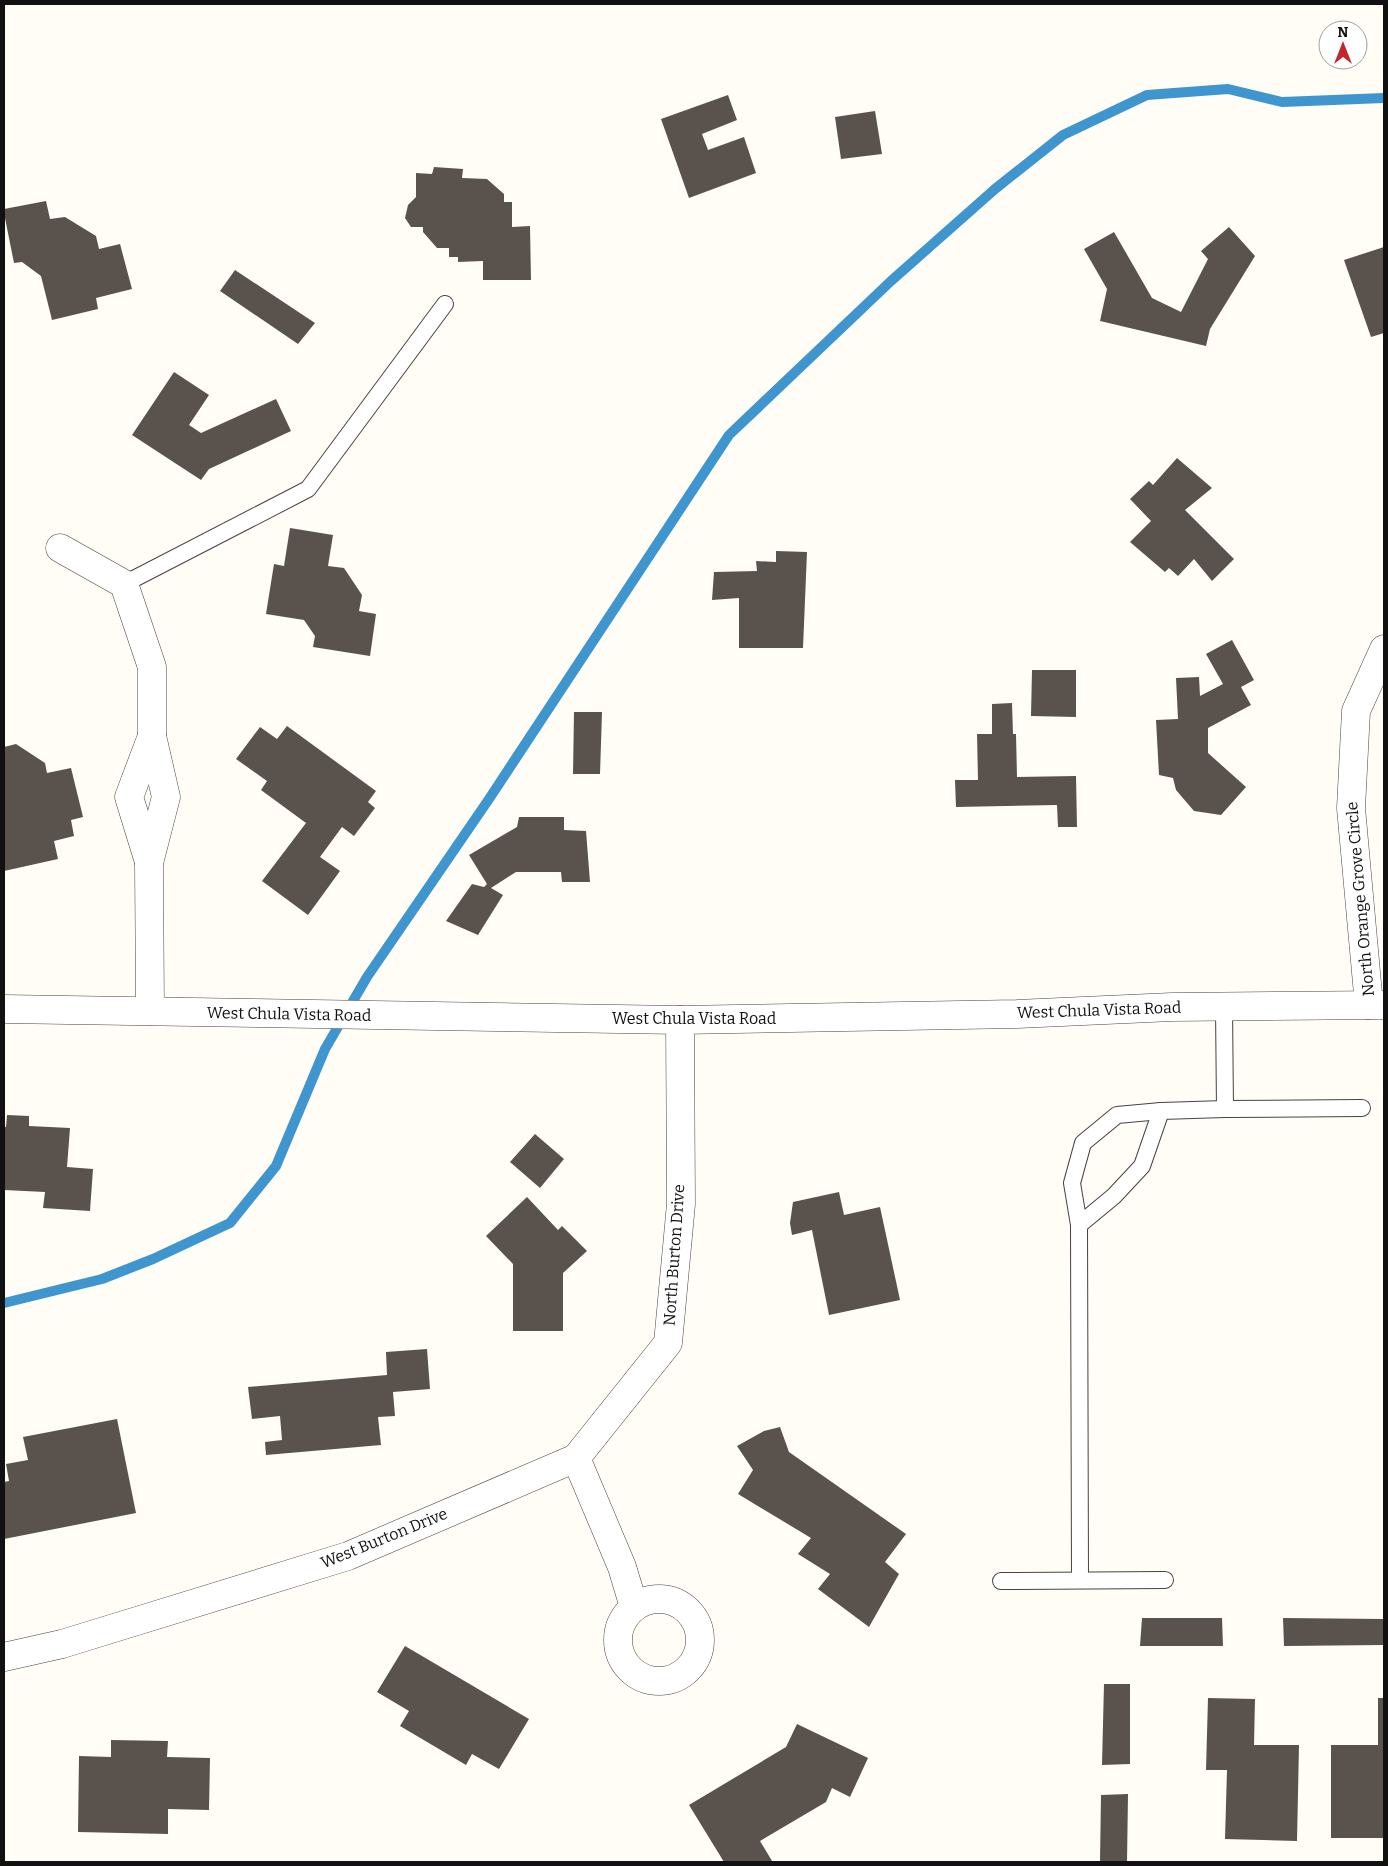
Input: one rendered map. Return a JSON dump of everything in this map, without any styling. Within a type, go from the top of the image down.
[{"type":"street","points":[[60,548],[124,584],[152,667],[152,736],[166,797],[149,863],[150,1011]]},
{"type":"street","name":"North Orange Grove Circle","points":[[1376,1005],[1351,808],[1356,711],[1384,649]]},
{"type":"street","points":[[149,863],[129,797],[152,736]]},
{"type":"street","name":"West Chula Vista Road","points":[[4,1009],[680,1020],[1376,1005]]},
{"type":"street","name":"North Burton Drive","points":[[576,1458],[668,1343],[680,1204],[680,1020]]},
{"type":"street","points":[[576,1458],[622,1567],[634,1607]]},
{"type":"street","name":"West Burton Drive","points":[[4,1657],[62,1644],[348,1556],[576,1458]]},
{"type":"lane","points":[[124,584],[308,489],[445,304]]},
{"type":"lane","points":[[1224,1007],[1225,1109]]},
{"type":"lane","points":[[1080,1580],[1079,1224],[1072,1183],[1083,1143],[1117,1115],[1161,1111],[1225,1109],[1362,1108]]},
{"type":"lane","points":[[1079,1224],[1114,1196],[1142,1166],[1161,1111]]},
{"type":"lane","points":[[1001,1581],[1165,1580]]},
{"type":"building","points":[[728,95],[737,120],[702,134],[708,150],[744,137],[756,173],[689,198],[661,119]]},
{"type":"building","points":[[875,111],[882,154],[841,159],[835,117]]},
{"type":"building","points":[[434,167],[463,169],[462,178],[487,179],[504,194],[504,202],[512,202],[512,227],[530,226],[531,280],[483,280],[483,261],[458,262],[458,257],[449,257],[449,248],[437,248],[423,232],[423,227],[411,227],[405,218],[408,205],[416,197],[416,173],[432,174]]},
{"type":"building","points":[[46,201],[50,219],[65,217],[96,236],[99,249],[120,244],[132,289],[96,298],[98,309],[52,320],[41,276],[22,262],[14,263],[4,213],[4,209]]},
{"type":"building","points":[[1229,227],[1255,256],[1210,329],[1206,346],[1100,321],[1107,289],[1084,249],[1114,232],[1152,298],[1181,312],[1208,259],[1201,251]]},
{"type":"building","points":[[1384,247],[1384,333],[1371,337],[1344,260]]},
{"type":"building","points":[[235,270],[315,323],[298,344],[220,291]]},
{"type":"building","points":[[174,372],[209,395],[189,425],[201,433],[276,399],[291,431],[209,469],[201,480],[132,435]]},
{"type":"building","points":[[1177,458],[1212,488],[1185,510],[1234,559],[1212,581],[1194,559],[1178,576],[1169,568],[1165,572],[1130,542],[1151,521],[1130,499],[1149,481],[1153,485]]},
{"type":"building","points":[[290,528],[333,535],[328,566],[344,568],[362,595],[359,611],[376,614],[370,656],[313,647],[315,636],[304,620],[266,614],[274,564],[284,566]]},
{"type":"building","points":[[776,551],[807,552],[803,648],[739,648],[739,598],[712,600],[714,572],[757,571],[756,561],[776,562]]},
{"type":"building","points":[[1232,640],[1254,680],[1241,687],[1251,705],[1208,728],[1208,753],[1246,787],[1221,815],[1194,811],[1176,790],[1173,778],[1159,775],[1156,720],[1178,719],[1176,678],[1199,677],[1200,696],[1223,684],[1206,654]]},
{"type":"building","points":[[1032,670],[1076,670],[1076,717],[1031,716]]},
{"type":"building","points":[[1012,703],[1013,734],[1016,734],[1017,777],[1076,776],[1077,827],[1058,827],[1057,805],[956,807],[955,780],[978,780],[977,734],[992,734],[992,704]]},
{"type":"building","points":[[574,712],[602,712],[600,774],[573,774]]},
{"type":"building","points":[[287,726],[376,791],[368,802],[375,808],[354,836],[342,827],[320,857],[340,871],[308,915],[262,881],[306,823],[261,790],[267,781],[236,759],[260,727],[277,739]]},
{"type":"building","points":[[16,744],[45,763],[47,773],[71,768],[83,817],[71,820],[74,836],[54,841],[58,859],[4,871],[4,747]]},
{"type":"building","points":[[519,817],[564,817],[564,830],[586,831],[590,882],[562,882],[561,872],[516,872],[491,888],[503,895],[478,935],[446,921],[472,884],[484,887],[487,884],[469,855],[517,827]]},
{"type":"building","points":[[7,1115],[29,1116],[29,1126],[70,1128],[67,1167],[93,1169],[90,1211],[43,1208],[45,1192],[4,1190],[4,1127],[6,1127]]},
{"type":"building","points":[[535,1134],[564,1159],[540,1188],[510,1162]]},
{"type":"building","points":[[839,1192],[844,1215],[880,1207],[900,1300],[829,1315],[812,1230],[792,1235],[790,1223],[793,1202]]},
{"type":"building","points":[[527,1197],[558,1230],[562,1226],[587,1251],[563,1273],[563,1331],[513,1331],[513,1264],[486,1236]]},
{"type":"building","points":[[427,1349],[430,1389],[393,1392],[395,1416],[378,1417],[381,1445],[266,1455],[265,1442],[282,1440],[280,1416],[252,1419],[248,1387],[387,1375],[386,1352]]},
{"type":"building","points":[[117,1419],[136,1513],[4,1539],[4,1482],[9,1481],[6,1464],[28,1460],[23,1437]]},
{"type":"building","points":[[780,1427],[789,1452],[906,1534],[885,1562],[899,1574],[869,1627],[818,1589],[830,1574],[798,1554],[811,1538],[738,1494],[753,1470],[737,1446],[764,1431]]},
{"type":"building","points":[[1142,1618],[1222,1618],[1223,1646],[1140,1646]]},
{"type":"building","points":[[1283,1618],[1384,1619],[1384,1645],[1284,1646]]},
{"type":"building","points":[[405,1646],[529,1719],[499,1769],[472,1754],[466,1765],[400,1726],[409,1711],[377,1692]]},
{"type":"building","points":[[1104,1684],[1130,1684],[1130,1764],[1102,1765]]},
{"type":"building","points":[[1208,1698],[1255,1699],[1254,1745],[1299,1745],[1297,1841],[1225,1839],[1227,1770],[1206,1770]]},
{"type":"building","points":[[1378,1698],[1384,1698],[1384,1838],[1331,1838],[1331,1745],[1378,1745]]},
{"type":"building","points":[[797,1724],[868,1758],[850,1797],[832,1788],[826,1802],[760,1841],[772,1861],[724,1862],[689,1805],[786,1747]]},
{"type":"building","points":[[111,1740],[168,1741],[167,1757],[210,1758],[209,1810],[168,1809],[168,1834],[78,1832],[79,1756],[111,1757]]},
{"type":"building","points":[[1128,1794],[1127,1862],[1100,1862],[1101,1795]]},
{"type":"waterway","points":[[4,1303],[102,1279],[153,1259],[230,1223],[276,1166],[325,1049],[367,977],[489,799],[729,435],[891,281],[995,189],[1063,135],[1147,95],[1228,89],[1282,102],[1384,98]]}]
